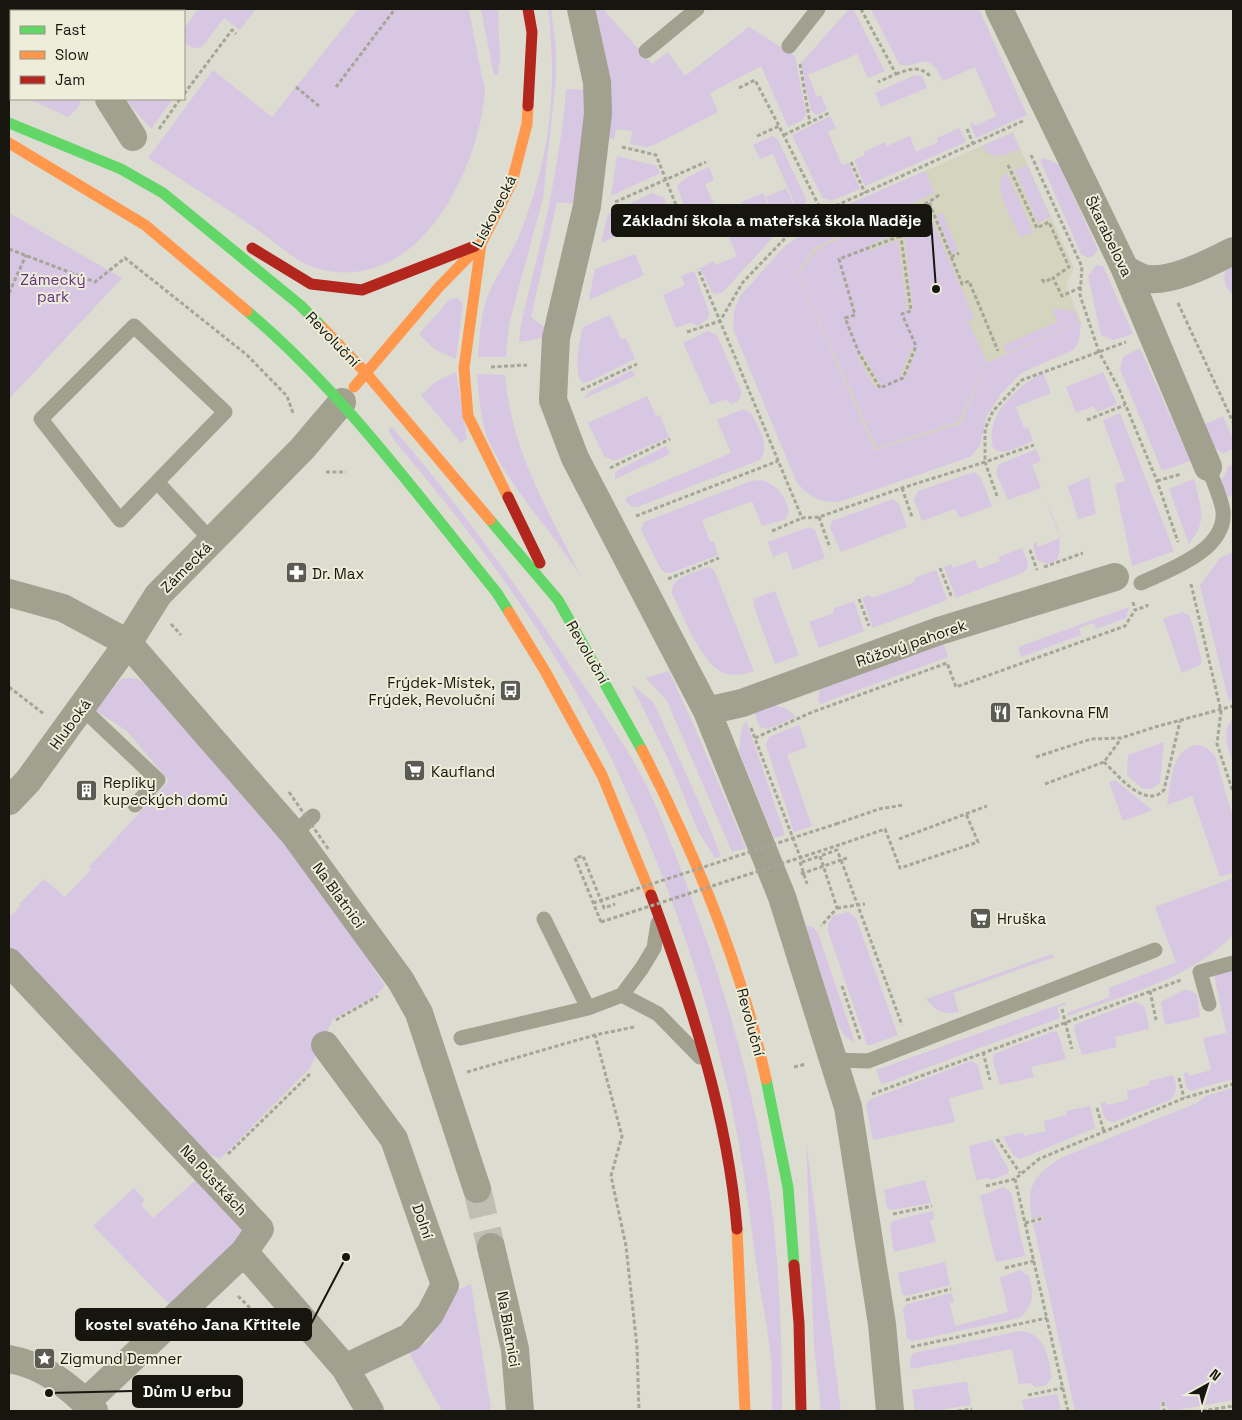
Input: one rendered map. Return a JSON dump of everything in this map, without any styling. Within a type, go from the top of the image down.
[{"type":"main road","name":"Lískovecká","points":[[342,402],[440,287],[481,244],[512,182],[527,124],[532,32],[528,9]]},
{"type":"main road","name":"Revoluční","points":[[9,122],[121,169],[163,193],[300,305],[366,374],[558,600],[632,730],[678,820],[735,962],[764,1072],[788,1187],[799,1323],[800,1411]]},
{"type":"main road","points":[[9,143],[145,225],[276,336],[342,402],[502,601],[545,671],[602,776],[660,916],[682,978],[706,1064],[734,1187],[740,1264],[745,1411]]},
{"type":"main road","points":[[163,193],[311,284],[362,290],[481,244],[464,368],[468,416],[558,600]]},
{"type":"street","points":[[581,9],[597,82],[598,114],[587,206],[556,338],[553,400],[575,458],[707,711],[782,897],[848,1107],[882,1324],[890,1411]]},
{"type":"street","name":"Škarabelova","points":[[999,9],[1125,269],[1208,467]]},
{"type":"street","points":[[110,100],[133,137]]},
{"type":"street","points":[[1125,269],[1144,278],[1163,279],[1201,266],[1233,251]]},
{"type":"street","name":"Zámecká","points":[[128,643],[158,595],[302,449],[342,402]]},
{"type":"street","name":"Růžový pahorek","points":[[707,711],[742,704],[939,631],[1128,580]]},
{"type":"street","points":[[9,593],[63,608],[128,643]]},
{"type":"street","name":"Hluboká","points":[[9,801],[28,781],[128,643]]},
{"type":"street","name":"Na Blatnici","points":[[128,643],[303,825],[419,1012],[477,1189]]},
{"type":"street","name":"Na Půstkách","points":[[9,962],[260,1229],[244,1252]]},
{"type":"street","name":"Dolní","points":[[325,1045],[394,1139],[445,1286],[430,1314],[410,1337],[345,1368]]},
{"type":"street","name":"Na Blatnici","points":[[491,1247],[515,1349],[520,1411]]},
{"type":"street","points":[[9,1359],[27,1362],[57,1378],[90,1407],[244,1252],[345,1368],[370,1411]]},
{"type":"lane","points":[[646,51],[696,9]]},
{"type":"lane","points":[[790,46],[818,9]]},
{"type":"lane","points":[[134,326],[225,412],[157,482],[120,520],[41,419],[134,326]]},
{"type":"lane","points":[[1128,580],[1185,563],[1208,546],[1221,532],[1223,512],[1208,467]]},
{"type":"lane","points":[[157,482],[212,541]]},
{"type":"lane","points":[[82,708],[158,780],[135,806]]},
{"type":"lane","points":[[461,1038],[588,1008],[622,995],[654,948],[660,916]]},
{"type":"lane","points":[[544,918],[588,1008]]},
{"type":"lane","points":[[834,1060],[868,1061],[1155,950]]},
{"type":"lane","points":[[1209,1004],[1200,972],[1233,963]]},
{"type":"lane","points":[[622,995],[658,1014],[706,1064]]},
{"type":"path","points":[[336,87],[395,9]]},
{"type":"path","points":[[862,9],[896,74]]},
{"type":"path","points":[[185,93],[232,30],[236,34]]},
{"type":"path","points":[[799,60],[810,123]]},
{"type":"path","points":[[878,82],[917,68],[925,70],[931,77]]},
{"type":"path","points":[[740,88],[755,80],[822,212]]},
{"type":"path","points":[[296,87],[319,106]]},
{"type":"path","points":[[784,135],[829,113]]},
{"type":"path","points":[[687,332],[720,321],[743,282],[791,232],[822,212],[1022,122]]},
{"type":"path","points":[[757,136],[779,126]]},
{"type":"path","points":[[967,129],[973,144]]},
{"type":"path","points":[[594,141],[656,154],[680,214]]},
{"type":"path","points":[[1031,155],[1082,267],[1080,295],[1099,352],[1125,405],[1157,481],[1185,563],[1221,711],[1217,744],[1233,792]]},
{"type":"path","points":[[614,202],[706,162]]},
{"type":"path","points":[[851,162],[865,193]]},
{"type":"path","points":[[1008,165],[1037,228],[1049,222],[1069,267],[1053,278],[1044,282],[1042,279]]},
{"type":"path","points":[[900,236],[839,259],[855,315],[845,318],[859,353],[880,388],[903,378],[916,346],[902,314],[911,311],[898,215],[929,202],[939,195]]},
{"type":"path","points":[[929,202],[962,284],[969,281],[998,352]]},
{"type":"path","points":[[9,249],[95,282],[125,258],[247,355],[287,396],[293,413],[289,418]]},
{"type":"path","points":[[951,257],[959,253]]},
{"type":"path","points":[[9,293],[26,256]]},
{"type":"path","points":[[698,269],[802,518]]},
{"type":"path","points":[[1053,278],[1062,296],[1081,287]]},
{"type":"path","points":[[1163,279],[1174,294],[1233,422]]},
{"type":"path","points":[[997,496],[986,462],[985,429],[993,411],[1022,380],[1153,333]]},
{"type":"path","points":[[575,393],[637,364]]},
{"type":"path","points":[[1087,420],[1125,405]]},
{"type":"path","points":[[605,471],[670,439]]},
{"type":"path","points":[[772,531],[802,518],[819,517],[1034,445]]},
{"type":"path","points":[[631,518],[778,461]]},
{"type":"path","points":[[326,472],[346,472]]},
{"type":"path","points":[[902,488],[912,517]]},
{"type":"path","points":[[819,517],[830,548]]},
{"type":"path","points":[[1030,550],[1037,570]]},
{"type":"path","points":[[1028,573],[1083,553]]},
{"type":"path","points":[[663,581],[720,558]]},
{"type":"path","points":[[940,568],[953,599]]},
{"type":"path","points":[[859,599],[870,629]]},
{"type":"path","points":[[755,738],[810,713],[947,662],[956,688],[1125,626],[1135,610]]},
{"type":"path","points":[[170,623],[181,635]]},
{"type":"path","points":[[9,687],[65,731]]},
{"type":"path","points":[[742,704],[802,862],[837,850],[909,1044]]},
{"type":"path","points":[[1036,757],[1091,739],[1121,738],[1221,711],[1233,706]]},
{"type":"path","points":[[1104,762],[1139,793],[1151,798],[1158,796],[1164,790],[1180,721]]},
{"type":"path","points":[[1045,784],[1104,762],[1121,738]]},
{"type":"path","points":[[289,792],[329,850]]},
{"type":"path","points":[[593,903],[879,809],[903,805]]},
{"type":"path","points":[[899,840],[987,806]]},
{"type":"path","points":[[615,904],[604,908],[583,856],[575,858],[602,922],[886,829],[900,868],[978,842],[966,814]]},
{"type":"path","points":[[820,856],[837,908]]},
{"type":"path","points":[[798,875],[847,858]]},
{"type":"path","points":[[800,862],[807,884]]},
{"type":"path","points":[[824,936],[821,927],[837,908],[865,904]]},
{"type":"path","points":[[876,953],[882,950]]},
{"type":"path","points":[[896,1084],[1200,972]]},
{"type":"path","points":[[840,980],[868,1061],[875,1093]]},
{"type":"path","points":[[1150,991],[1156,1020]]},
{"type":"path","points":[[1068,1006],[1061,1010],[1072,1049]]},
{"type":"path","points":[[637,1027],[595,1035],[622,1136],[611,1176],[626,1246],[637,1347],[639,1411]]},
{"type":"path","points":[[983,1052],[990,1080]]},
{"type":"path","points":[[1179,1078],[1184,1098]]},
{"type":"path","points":[[986,1186],[1016,1179],[1020,1173],[1039,1159],[1184,1098],[1233,1084]]},
{"type":"path","points":[[1097,1108],[1104,1132]]},
{"type":"path","points":[[997,1138],[1020,1173]]},
{"type":"path","points":[[1016,1179],[1068,1411]]},
{"type":"path","points":[[890,1214],[932,1206]]},
{"type":"path","points":[[1025,1223],[1044,1218]]},
{"type":"path","points":[[1005,1268],[1034,1261]]},
{"type":"path","points":[[898,1302],[951,1288]]},
{"type":"path","points":[[903,1348],[1047,1318]]},
{"type":"path","points":[[1028,1394],[1062,1388]]},
{"type":"path","points":[[1163,1402],[1164,1411]]},
{"type":"path","points":[[1202,1411],[1231,1406],[1230,1411]]},
{"type":"path","points":[[958,1411],[972,1410]]},
{"type":"shaded area","points":[[1013,132],[1074,268],[1066,285],[1081,322],[987,363],[960,424],[875,450],[797,273],[814,248],[933,193],[925,171]]},
{"type":"green space","points":[[9,9],[27,9],[28,10],[10,10],[9,90]]},
{"type":"green space","points":[[95,9],[165,9],[164,10]]},
{"type":"green space","points":[[198,9],[256,9],[240,30],[224,18],[202,47],[193,48],[186,44],[185,28]]},
{"type":"green space","points":[[358,9],[469,9],[485,94],[479,126],[469,159],[455,192],[436,221],[413,246],[385,264],[354,272],[319,269],[303,263],[248,223],[148,158],[213,70],[272,117]]},
{"type":"green space","points":[[481,9],[498,9],[500,59],[498,75],[494,75]]},
{"type":"green space","points":[[548,9],[551,9],[556,49],[556,79],[543,198],[509,324],[506,357],[478,357],[483,310],[492,286],[519,236],[530,207],[544,152],[549,124],[552,68]]},
{"type":"green space","points":[[594,9],[603,9],[652,64],[668,52],[685,76],[749,27],[795,56],[806,114],[803,120],[788,127],[761,66],[710,93],[718,112],[656,144],[647,147],[630,144],[632,131],[616,129],[614,140],[609,138],[607,82]]},
{"type":"green space","points":[[849,9],[853,9],[885,71],[868,78],[857,54],[808,75],[817,97],[821,95],[827,110],[817,115],[811,111],[801,63]]},
{"type":"green space","points":[[871,9],[979,9],[1027,115],[976,138],[970,124],[973,122],[975,126],[996,116],[975,67],[943,81],[932,64],[927,62],[912,65],[899,64]]},
{"type":"green space","points":[[915,75],[922,76],[927,88],[881,107],[875,93]]},
{"type":"green space","points":[[566,89],[585,90],[587,132],[575,204],[557,202],[531,317],[546,328],[547,337],[519,342],[521,324],[554,178]]},
{"type":"green space","points":[[31,100],[81,100],[78,107],[68,117]]},
{"type":"green space","points":[[126,100],[172,100],[151,129]]},
{"type":"green space","points":[[830,116],[836,128],[828,132],[842,165],[849,163],[860,189],[831,201],[822,197],[792,135]]},
{"type":"green space","points":[[959,128],[966,142],[865,186],[854,160],[865,155],[864,152],[885,142],[887,146],[910,136],[916,152],[938,142],[937,138]]},
{"type":"green space","points":[[1012,133],[1020,149],[1004,155],[994,156],[982,146]]},
{"type":"green space","points":[[772,136],[777,138],[807,201],[798,211],[773,154],[760,159],[753,145]]},
{"type":"green space","points":[[617,156],[657,166],[660,173],[611,196]]},
{"type":"green space","points":[[1045,158],[1059,165],[1098,250],[1093,256],[1088,258],[1081,254],[1040,160]]},
{"type":"green space","points":[[1027,165],[1050,217],[1038,223],[1015,170]]},
{"type":"green space","points":[[709,167],[714,180],[705,184],[715,207],[691,218],[688,211],[686,212],[677,186],[684,179]]},
{"type":"green space","points":[[925,171],[934,193],[814,248],[797,273],[875,450],[960,424],[987,363],[1081,322],[1079,342],[1073,350],[1021,373],[1001,394],[986,417],[980,446],[970,457],[839,502],[820,500],[805,491],[796,481],[733,329],[734,312],[740,296],[783,248],[830,212]]},
{"type":"green space","points":[[1007,173],[1033,232],[1020,237],[1008,213],[1001,193],[1000,184],[1002,177]]},
{"type":"green space","points":[[786,188],[797,211],[777,225],[766,197]]},
{"type":"green space","points":[[652,193],[664,198],[675,225],[661,230],[655,218],[601,243],[608,214]]},
{"type":"green space","points":[[763,193],[776,226],[776,234],[723,292],[715,294],[711,291],[700,268],[714,261],[716,265],[737,256],[720,217],[743,206],[742,202]]},
{"type":"green space","points":[[942,212],[958,250],[952,253],[936,215]]},
{"type":"green space","name":"Zámecký park","points":[[9,213],[122,278],[9,399]]},
{"type":"green space","points":[[891,214],[897,234],[867,246],[869,251],[898,240],[907,310],[913,308],[905,238],[910,226],[929,214],[974,318],[968,321],[987,362],[958,422],[877,448],[798,274],[816,250]],"holes":[[[912,347],[916,352],[907,374],[900,377]],[[862,353],[880,384],[880,385],[875,387],[857,356]]]},
{"type":"green space","points":[[635,254],[644,275],[589,300],[595,269]]},
{"type":"green space","points":[[1233,261],[1233,295],[1226,287],[1224,278],[1229,265]]},
{"type":"green space","points":[[1096,265],[1103,266],[1133,334],[1113,340],[1101,335],[1088,276]]},
{"type":"green space","points":[[694,271],[709,312],[709,318],[698,326],[691,322],[676,328],[663,295],[685,285],[681,276]]},
{"type":"green space","points":[[458,298],[463,304],[456,359],[434,349],[419,334],[450,299]]},
{"type":"green space","points":[[1052,309],[1075,311],[1079,322],[1007,353],[1004,345],[1057,322]]},
{"type":"green space","points":[[610,315],[621,339],[626,338],[635,359],[583,383],[577,364],[583,327]]},
{"type":"green space","points":[[708,331],[717,335],[741,391],[738,401],[731,404],[726,399],[711,405],[683,343]]},
{"type":"green space","points":[[1140,348],[1190,461],[1162,471],[1120,369],[1123,357]]},
{"type":"green space","points":[[632,370],[635,376],[583,399],[589,392]]},
{"type":"green space","points":[[456,372],[467,439],[461,443],[421,395],[437,381]]},
{"type":"green space","points":[[1103,372],[1117,404],[1097,412],[1094,406],[1076,413],[1066,387]]},
{"type":"green space","points":[[1043,373],[1051,393],[1016,407],[1024,428],[1028,427],[1033,441],[1007,451],[993,448],[991,436],[993,425],[1005,403],[1023,386]]},
{"type":"green space","points":[[477,374],[505,375],[515,430],[523,455],[533,480],[582,579],[497,458],[483,423]]},
{"type":"green space","points":[[647,396],[656,416],[660,415],[669,437],[614,461],[604,456],[588,423]]},
{"type":"green space","points":[[743,409],[751,413],[764,442],[763,454],[760,460],[637,507],[628,504],[625,498],[731,453],[717,420]]},
{"type":"green space","points":[[1120,413],[1174,551],[1132,566],[1115,484],[1125,481],[1103,420]]},
{"type":"green space","points":[[1223,416],[1233,439],[1232,449],[1223,454],[1214,447],[1203,425]]},
{"type":"green space","points":[[389,427],[393,428],[441,486],[529,606],[629,753],[652,797],[663,824],[717,971],[740,1049],[758,1129],[772,1210],[777,1260],[782,1411],[772,1411],[770,1347],[743,1169],[729,1094],[702,991],[662,875],[614,764],[568,679],[487,556],[396,443],[389,432]]},
{"type":"green space","points":[[666,446],[670,454],[615,479],[615,473],[618,470]]},
{"type":"green space","points":[[1036,449],[1041,461],[1032,465],[1041,488],[1008,500],[996,473],[998,465]]},
{"type":"green space","points":[[1233,464],[1233,495],[1227,497],[1222,480],[1228,467]]},
{"type":"green space","points":[[974,472],[980,476],[992,506],[960,518],[955,509],[922,521],[914,500],[918,491]]},
{"type":"green space","points":[[1089,477],[1096,514],[1078,519],[1068,486]]},
{"type":"green space","points":[[1194,479],[1200,505],[1201,520],[1189,544],[1169,489]]},
{"type":"green space","points":[[761,480],[772,484],[780,491],[789,511],[786,519],[762,526],[752,501],[702,520],[710,542],[714,541],[718,555],[671,573],[665,573],[660,568],[641,530],[644,522],[751,481]]},
{"type":"green space","points":[[1045,498],[1055,521],[1059,535]]},
{"type":"green space","points":[[893,499],[899,504],[907,527],[841,552],[830,528],[832,521]]},
{"type":"green space","points":[[809,527],[815,530],[825,558],[793,570],[787,551],[773,557],[768,542]]},
{"type":"green space","points":[[1059,538],[1060,544],[1057,560],[1047,564],[1037,560],[1033,544],[1036,542],[1038,547]]},
{"type":"green space","points":[[1022,548],[1028,563],[1027,569],[1022,573],[956,598],[944,567],[951,564],[953,568],[975,560],[979,569],[1000,561],[999,557]]},
{"type":"green space","points":[[1233,552],[1233,699],[1229,701],[1200,585],[1221,557]]},
{"type":"green space","points":[[708,567],[714,570],[754,671],[734,675],[727,674],[718,670],[709,662],[694,640],[672,593],[675,583],[680,579]]},
{"type":"green space","points":[[936,570],[947,600],[873,628],[862,598],[870,595],[872,598],[915,582],[914,578]]},
{"type":"green space","points":[[775,591],[799,655],[775,664],[753,604],[755,603],[753,599]]},
{"type":"green space","points":[[854,601],[864,631],[819,648],[809,622],[834,613],[833,609]]},
{"type":"green space","points":[[1129,607],[1126,618],[1096,629],[1094,623],[1079,628],[1081,635],[1021,657],[1018,647]]},
{"type":"green space","points":[[1182,612],[1190,616],[1202,661],[1200,665],[1182,673],[1163,619]]},
{"type":"green space","points":[[942,639],[948,657],[820,704],[818,699],[820,688]]},
{"type":"green space","points":[[669,671],[746,848],[732,852],[667,701],[646,678]]},
{"type":"green space","points":[[121,679],[138,679],[155,689],[277,833],[335,908],[385,986],[373,997],[333,1019],[310,1068],[220,1159],[206,1153],[19,960],[9,944],[9,918],[20,906],[19,904],[44,879],[65,897],[91,870],[89,867],[169,781],[127,731],[95,710]]},
{"type":"green space","points":[[631,684],[654,703],[721,856],[715,858],[698,831],[671,765]]},
{"type":"green space","points":[[774,705],[787,709],[796,717],[768,729],[760,727],[754,711]]},
{"type":"green space","points":[[1233,718],[1233,764],[1226,734],[1229,723]]},
{"type":"green space","points":[[746,720],[785,835],[774,838],[739,751],[741,731]]},
{"type":"green space","points":[[799,725],[807,747],[787,755],[812,826],[794,832],[766,745],[769,737]]},
{"type":"green space","points":[[1164,742],[1160,783],[1151,789],[1142,788],[1127,775],[1128,755]]},
{"type":"green space","points":[[1199,745],[1208,749],[1215,756],[1233,818],[1233,873],[1220,877],[1192,796],[1167,805],[1174,768],[1178,759],[1190,747]]},
{"type":"green space","points":[[1115,780],[1152,810],[1123,821],[1109,782]]},
{"type":"green space","points":[[1233,878],[1233,935],[1216,950],[1197,963],[1155,984],[1068,1016],[1067,1013],[1110,997],[1109,988],[1176,962],[1155,907]]},
{"type":"green space","points":[[848,912],[856,918],[898,1035],[871,1045],[867,1045],[828,931],[828,924],[833,916]]},
{"type":"green space","points":[[806,926],[813,927],[818,933],[855,1043],[844,1035],[837,1024]]},
{"type":"green space","points":[[1052,954],[1054,957],[953,993],[959,1012],[945,1013],[933,1007],[926,999]]},
{"type":"green space","points":[[1233,968],[1233,1079],[1190,1091],[1186,1086],[1184,1073],[1188,1072],[1189,1076],[1211,1070],[1203,1038],[1226,1033],[1214,974]]},
{"type":"green space","points":[[1186,989],[1197,994],[1200,1017],[1165,1025],[1161,1002]]},
{"type":"green space","points":[[1066,1002],[1067,1004],[1057,1007],[1060,1018],[883,1084],[880,1081],[876,1070]]},
{"type":"green space","points":[[1135,1002],[1145,1007],[1149,1029],[1115,1037],[1117,1047],[1082,1055],[1074,1029],[1076,1024]]},
{"type":"green space","points":[[1054,1031],[1058,1033],[1066,1059],[1031,1067],[1034,1077],[1000,1085],[993,1061],[994,1054]]},
{"type":"green space","points":[[971,1061],[978,1065],[983,1089],[949,1098],[955,1122],[873,1140],[866,1105],[869,1100]]},
{"type":"green space","points":[[1173,1075],[1176,1089],[1170,1100],[1114,1122],[1105,1118],[1101,1103],[1105,1102],[1107,1105],[1128,1100],[1127,1091],[1149,1085],[1149,1081]]},
{"type":"green space","points":[[1233,1088],[1233,1400],[1172,1411],[1167,1408],[1165,1401],[1161,1402],[1160,1411],[1075,1411],[1033,1223],[1043,1221],[1044,1216],[1032,1219],[1030,1197],[1035,1181],[1046,1169],[1063,1157],[1197,1103],[1206,1096]]},
{"type":"green space","points":[[1090,1106],[1095,1128],[1020,1159],[1014,1156],[1003,1137],[1023,1132],[1024,1136],[1046,1131],[1044,1121],[1067,1115],[1066,1111]]},
{"type":"green space","points":[[806,1140],[841,1411],[821,1411],[814,1346]]},
{"type":"green space","points":[[992,1140],[1009,1170],[1007,1174],[991,1180],[988,1178],[976,1180],[969,1146]]},
{"type":"green space","points":[[197,1179],[244,1232],[208,1274],[169,1304],[93,1226],[134,1188],[145,1200],[141,1205],[153,1218]]},
{"type":"green space","points":[[925,1180],[931,1203],[892,1210],[887,1208],[884,1190]]},
{"type":"green space","points":[[1003,1187],[1011,1192],[1025,1256],[996,1262],[980,1196]]},
{"type":"green space","points":[[933,1211],[934,1219],[930,1220],[936,1242],[894,1252],[890,1227],[892,1221]]},
{"type":"green space","points":[[945,1262],[950,1285],[906,1296],[902,1294],[898,1273]]},
{"type":"green space","points":[[1020,1270],[1029,1276],[1032,1299],[1028,1309],[1019,1318],[912,1341],[907,1338],[903,1309],[907,1304],[952,1293],[954,1302],[950,1303],[955,1326],[1008,1312],[1000,1278]]},
{"type":"green space","points":[[471,1284],[491,1409],[490,1411],[442,1411],[409,1353],[429,1341],[451,1293]]},
{"type":"green space","points":[[1021,1331],[1036,1337],[1047,1354],[1052,1377],[1045,1386],[1035,1387],[1030,1383],[1019,1384],[1012,1349],[911,1369],[910,1358],[914,1353]]},
{"type":"green space","points":[[967,1382],[971,1405],[932,1411],[915,1410],[912,1390]]},
{"type":"green space","points":[[1057,1394],[1061,1411],[1024,1411],[1022,1400]]},
{"type":"tunnel","points":[[477,1189],[491,1247]]},
{"type":"traffic: fast","points":[[9,123],[121,169],[163,193],[300,305],[322,327]]},
{"type":"traffic: fast","points":[[247,311],[282,342],[347,410],[438,519],[497,593],[509,612]]},
{"type":"traffic: fast","points":[[490,520],[558,600],[642,750]]},
{"type":"traffic: fast","points":[[766,1079],[788,1187],[794,1265]]},
{"type":"traffic: slow","points":[[354,387],[439,287],[481,244],[512,182],[527,124],[528,106]]},
{"type":"traffic: slow","points":[[9,143],[145,225],[247,311]]},
{"type":"traffic: slow","points":[[481,244],[464,368],[468,416],[508,497]]},
{"type":"traffic: slow","points":[[322,327],[366,373],[490,520]]},
{"type":"traffic: slow","points":[[509,612],[545,671],[602,775],[651,895]]},
{"type":"traffic: slow","points":[[642,750],[681,830],[715,911],[744,994],[766,1079]]},
{"type":"traffic: slow","points":[[737,1229],[745,1411]]},
{"type":"traffic: jam","points":[[528,9],[532,32],[528,106]]},
{"type":"traffic: jam","points":[[252,248],[311,284],[362,290],[475,246]]},
{"type":"traffic: jam","points":[[508,497],[540,563]]},
{"type":"traffic: jam","points":[[651,895],[693,1017],[716,1101],[725,1144],[737,1229]]},
{"type":"traffic: jam","points":[[794,1265],[799,1323],[801,1411]]},
{"type":"place","name":"Základní škola a mateřská škola Naděje","points":[[936,289]]},
{"type":"place","name":"Dr. Max","points":[[296,573]]},
{"type":"place","name":"Frýdek-Místek, Frýdek, Revoluční","points":[[511,691]]},
{"type":"place","name":"Tankovna FM","points":[[1000,712]]},
{"type":"place","name":"Kaufland","points":[[415,771]]},
{"type":"place","name":"Repliky kupeckých domů","points":[[87,791]]},
{"type":"place","name":"Hruška","points":[[981,918]]},
{"type":"place","name":"kostel svatého Jana Křtitele","points":[[346,1257]]},
{"type":"place","name":"Zigmund Demner","points":[[44,1358]]},
{"type":"place","name":"Dům U erbu","points":[[49,1393]]}]
